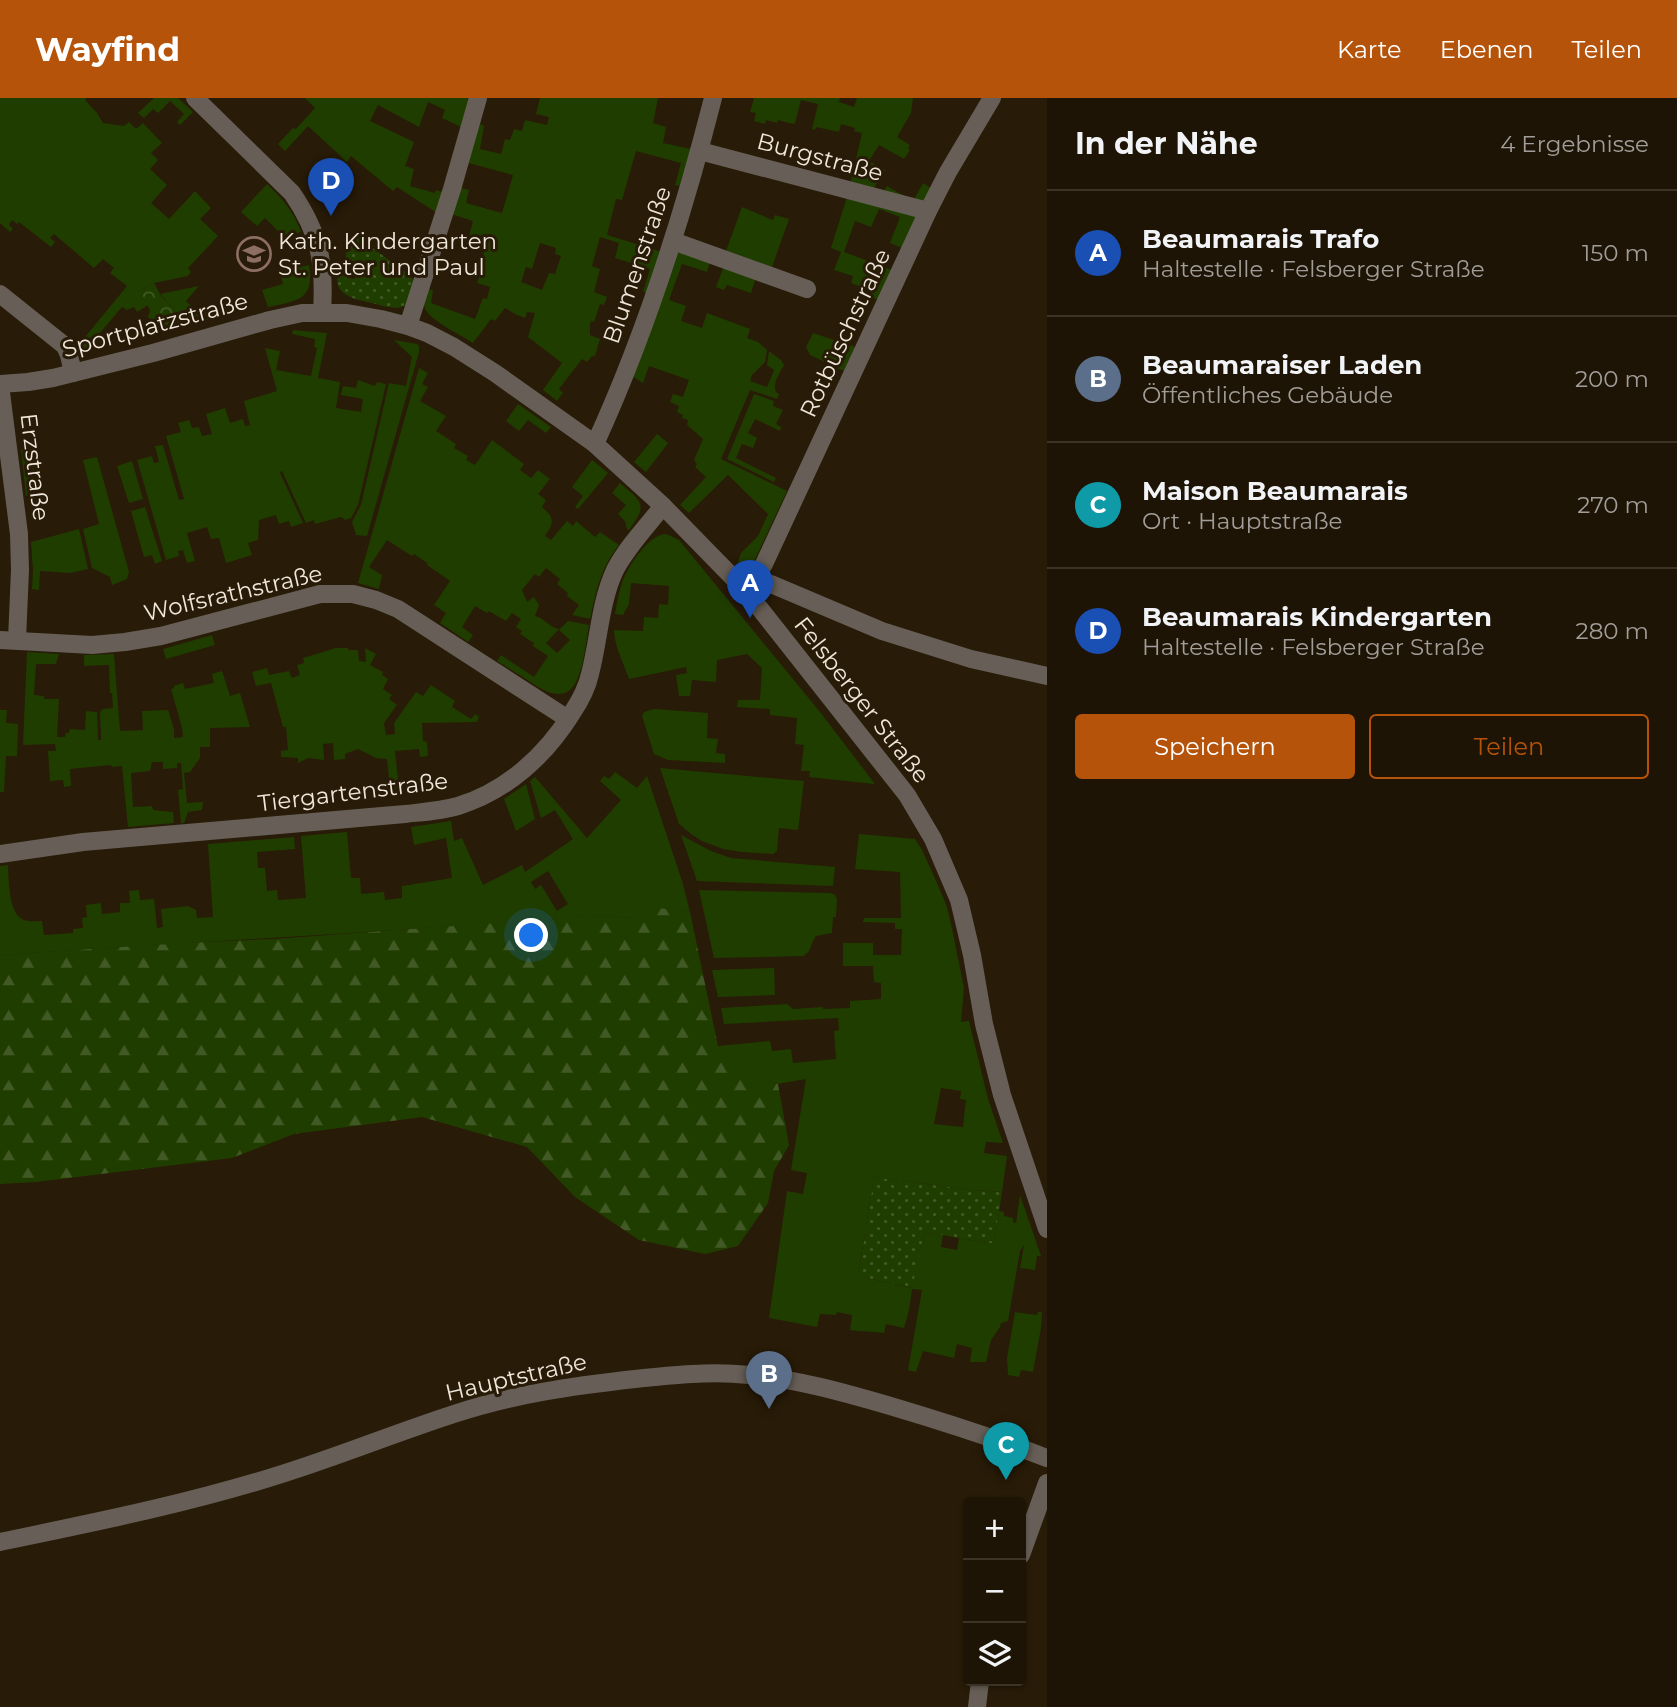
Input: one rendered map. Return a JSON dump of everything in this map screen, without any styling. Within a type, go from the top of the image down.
[{"type":"street","points":[[195,98],[292,193],[305,212],[321,254],[324,286],[322,312]]},
{"type":"street","points":[[408,326],[444,216],[478,98]]},
{"type":"street","name":"Blumenstraße","points":[[595,444],[646,321],[673,241],[713,98]]},
{"type":"street","name":"Rotbüschstraße","points":[[746,591],[764,564],[928,211],[992,98]]},
{"type":"street","name":"Burgstraße","points":[[700,151],[928,211]]},
{"type":"street","points":[[673,241],[807,289]]},
{"type":"street","points":[[0,294],[65,346],[73,373]]},
{"type":"street","name":"Felsberger Straße","points":[[322,312],[381,319],[427,333],[454,346],[595,444],[663,506],[746,591],[906,795],[933,839],[959,900],[999,1083],[1047,1229]]},
{"type":"street","name":"Sportplatzstraße","points":[[0,384],[29,382],[73,373],[270,320],[322,312]]},
{"type":"street","name":"Erzstraße","points":[[0,384],[19,534],[20,591],[8,640]]},
{"type":"street","name":"Tiergartenstraße","points":[[0,854],[83,842],[392,816],[458,806],[495,790],[539,756],[582,698],[590,677],[613,575],[663,506]]},
{"type":"street","points":[[746,591],[771,584],[882,631],[971,659],[1047,676]]},
{"type":"street","name":"Wolfsrathstraße","points":[[8,640],[92,645],[125,642],[161,636],[320,594],[353,594],[398,609],[568,719]]},
{"type":"street","name":"Hauptstraße","points":[[0,1542],[228,1491],[456,1413],[515,1397],[565,1387],[652,1377],[747,1374],[782,1379],[868,1399],[954,1425],[1047,1458]]},
{"type":"street","points":[[1026,1543],[1047,1483]]},
{"type":"street","points":[[1026,1550],[1047,1520]]},
{"type":"street","points":[[977,1707],[979,1686]]},
{"type":"green space","points":[[0,98],[86,98],[103,123],[124,126],[129,122],[136,129],[143,123],[162,143],[151,153],[158,160],[150,169],[167,185],[151,203],[169,219],[195,191],[211,208],[200,219],[218,236],[188,268],[191,272],[188,276],[154,283],[140,291],[148,305],[137,312],[134,307],[127,310],[122,307],[81,355],[76,348],[127,286],[110,273],[114,268],[103,259],[94,268],[54,234],[50,238],[55,242],[51,247],[19,222],[17,224],[12,220],[9,225],[13,229],[10,232],[0,223]]},
{"type":"green space","points":[[154,98],[178,98],[193,112],[180,125],[177,122],[184,114],[170,101],[158,113],[153,109],[144,118],[138,113]]},
{"type":"green space","points":[[305,98],[469,98],[461,127],[442,118],[445,110],[428,102],[419,127],[378,105],[370,121],[414,142],[405,166],[414,169],[410,186],[435,193],[436,190],[443,192],[437,213],[397,187],[393,191],[351,156],[347,162],[308,126],[285,151],[278,144],[315,108]]},
{"type":"green space","points":[[540,98],[658,98],[653,123],[666,127],[663,143],[691,149],[680,186],[675,185],[681,163],[636,151],[622,200],[616,199],[607,235],[662,252],[648,293],[643,292],[650,269],[615,258],[619,243],[600,237],[592,266],[600,269],[594,292],[607,297],[604,305],[600,304],[594,322],[591,321],[590,335],[600,339],[595,356],[587,362],[582,359],[559,389],[563,393],[557,401],[543,390],[562,363],[528,337],[535,313],[527,312],[525,318],[505,308],[495,321],[491,319],[473,343],[437,321],[426,310],[424,303],[428,288],[433,291],[431,303],[475,319],[483,298],[487,299],[490,287],[477,283],[487,243],[469,236],[473,221],[451,214],[458,187],[469,190],[466,203],[502,213],[513,175],[465,162],[479,123],[484,126],[480,149],[501,154],[505,139],[510,140],[514,129],[522,131],[525,120],[547,125],[549,117],[536,114]],"holes":[[[540,243],[556,248],[555,254],[561,256],[555,274],[549,273],[542,290],[521,282],[526,267],[532,269]]]},
{"type":"green space","points":[[754,98],[840,98],[839,102],[854,107],[857,98],[913,98],[911,113],[897,137],[910,145],[904,159],[879,145],[869,161],[885,170],[874,188],[883,193],[887,186],[913,201],[923,183],[931,188],[922,204],[850,185],[862,133],[841,124],[839,132],[816,127],[815,130],[812,129],[818,104],[801,100],[793,124],[766,120],[765,124],[754,121],[756,113],[750,112]]},
{"type":"green space","points":[[267,184],[287,206],[301,232],[282,239],[282,235],[265,218],[257,226],[241,212]]},
{"type":"green space","points":[[847,197],[917,216],[902,248],[890,243],[900,217],[879,209],[871,227],[855,221],[844,252],[892,270],[878,300],[871,297],[872,291],[851,283],[853,276],[834,270],[841,252],[831,248]]},
{"type":"green space","points":[[742,207],[773,220],[775,215],[789,219],[772,267],[726,251]]},
{"type":"green space","points":[[349,237],[359,238],[412,277],[414,282],[406,305],[398,308],[385,307],[344,294],[338,284],[341,268],[347,268],[347,278],[355,279],[356,262],[345,260]]},
{"type":"green space","points":[[678,250],[710,262],[707,272],[682,264],[669,300],[686,306],[681,321],[702,328],[707,313],[750,329],[747,338],[758,342],[767,350],[765,362],[752,375],[750,381],[767,387],[774,370],[767,365],[769,351],[784,365],[776,382],[775,389],[779,394],[777,399],[750,390],[721,459],[787,491],[751,568],[738,562],[741,553],[758,536],[768,514],[728,475],[689,513],[680,505],[706,477],[695,467],[697,464],[694,460],[703,439],[687,425],[688,420],[677,412],[679,406],[670,402],[673,394],[683,397],[689,380],[649,366],[643,383],[632,376]]},
{"type":"green space","points":[[309,265],[309,285],[302,297],[268,307],[262,290],[283,284],[280,272]]},
{"type":"green space","points":[[724,266],[756,277],[751,293],[727,285],[724,290],[716,287]]},
{"type":"green space","points":[[154,283],[161,296],[178,314],[165,328],[148,317],[150,310],[140,291]]},
{"type":"green space","points":[[199,286],[186,301],[202,316],[209,308],[213,312],[222,309],[224,315],[165,332],[165,328],[178,314],[160,294]]},
{"type":"green space","points":[[293,330],[327,333],[318,378],[340,382],[336,408],[361,412],[363,399],[341,395],[343,386],[356,388],[358,380],[375,386],[377,382],[386,384],[358,505],[351,518],[306,523],[282,471],[281,475],[303,523],[291,527],[289,521],[279,524],[276,515],[259,520],[258,540],[248,543],[252,555],[226,563],[219,538],[211,539],[207,527],[187,533],[195,561],[187,563],[183,550],[178,551],[179,556],[166,560],[137,460],[152,456],[154,463],[159,462],[155,446],[163,445],[179,500],[184,499],[166,436],[181,432],[178,423],[189,420],[192,428],[199,427],[202,436],[212,434],[206,414],[225,408],[230,423],[243,419],[245,426],[250,425],[244,401],[277,391],[265,348],[280,351],[276,370],[311,376],[317,348],[314,347],[315,339],[292,334]]},
{"type":"green space","points":[[813,333],[855,347],[844,371],[810,355],[806,347]]},
{"type":"green space","points":[[394,340],[417,344],[419,352],[367,536],[356,535],[352,522],[361,505],[389,383],[406,386],[412,357]]},
{"type":"green space","points":[[419,368],[428,373],[422,384],[428,387],[420,401],[446,416],[436,431],[456,444],[454,448],[468,456],[466,460],[475,465],[492,440],[524,464],[520,470],[531,478],[538,470],[550,479],[538,494],[546,500],[542,507],[552,521],[545,536],[551,540],[567,521],[573,526],[576,521],[595,537],[600,532],[619,545],[603,571],[590,619],[572,615],[579,605],[557,584],[560,579],[546,568],[539,577],[535,574],[522,590],[527,602],[534,597],[539,605],[535,616],[559,629],[546,643],[557,653],[570,640],[559,630],[568,621],[589,625],[577,680],[566,692],[560,694],[546,691],[497,661],[501,655],[534,677],[548,656],[520,634],[522,631],[516,627],[521,619],[512,613],[506,621],[475,606],[462,627],[473,635],[468,642],[440,623],[446,613],[434,605],[450,581],[414,554],[412,556],[387,540],[369,567],[382,575],[379,589],[358,583]]},
{"type":"green space","points":[[754,394],[774,401],[773,406],[783,410],[776,424],[781,427],[780,431],[755,419],[748,433],[757,438],[753,448],[742,444],[736,458],[776,478],[774,482],[727,459]]},
{"type":"green space","points":[[518,404],[551,427],[546,433],[528,420],[519,431],[506,421]]},
{"type":"green space","points":[[657,434],[668,443],[646,472],[634,462]]},
{"type":"green space","points":[[24,448],[35,461],[33,468],[39,505],[35,495],[26,496],[21,449]]},
{"type":"green space","points":[[97,457],[129,572],[127,579],[112,585],[110,577],[92,568],[83,529],[99,524],[83,460]]},
{"type":"green space","points":[[592,460],[608,473],[578,509],[575,507],[583,496],[572,487]]},
{"type":"green space","points":[[132,461],[143,499],[129,503],[117,466]]},
{"type":"green space","points":[[620,483],[634,495],[641,509],[629,530],[618,514],[626,505],[612,493]]},
{"type":"green space","points":[[145,507],[162,561],[155,564],[152,555],[144,557],[131,511]]},
{"type":"green space","points":[[79,529],[88,569],[70,573],[40,571],[39,590],[32,589],[31,542]]},
{"type":"green space","points":[[664,534],[679,540],[820,712],[875,784],[809,777],[810,771],[801,771],[804,745],[795,744],[797,718],[770,715],[770,709],[737,707],[738,700],[760,700],[762,668],[747,654],[717,660],[716,682],[692,680],[690,696],[679,696],[676,675],[687,673],[686,667],[629,679],[617,648],[614,630],[643,631],[644,617],[658,618],[659,604],[668,605],[669,586],[631,583],[629,604],[623,615],[615,614],[619,592],[626,574],[640,552],[651,540]]},
{"type":"green space","points":[[212,635],[215,645],[166,659],[163,649]]},
{"type":"green space","points":[[336,648],[358,650],[359,661],[366,662],[365,648],[376,654],[370,665],[383,672],[382,675],[388,679],[383,689],[392,695],[389,699],[397,705],[384,723],[386,735],[395,734],[394,723],[416,692],[423,696],[431,685],[455,701],[452,707],[471,719],[475,714],[479,717],[477,722],[422,723],[423,741],[427,742],[428,756],[420,757],[419,749],[395,751],[399,789],[390,788],[387,759],[376,758],[358,749],[345,754],[345,759],[334,760],[333,743],[323,744],[324,760],[308,758],[298,763],[298,758],[281,757],[281,751],[288,750],[286,727],[283,727],[271,683],[256,686],[252,672],[267,668],[269,675],[289,671],[292,678],[300,675],[297,665],[304,663],[303,658]]},
{"type":"green space","points":[[27,652],[59,654],[56,664],[36,664],[34,695],[44,696],[44,699],[59,699],[57,737],[65,737],[70,729],[85,730],[86,711],[97,712],[98,740],[101,740],[100,712],[113,708],[109,665],[84,666],[84,655],[114,654],[120,731],[143,730],[142,711],[168,710],[174,738],[183,737],[171,689],[183,683],[185,689],[214,683],[212,674],[222,671],[230,696],[240,693],[250,727],[210,728],[210,747],[200,747],[200,758],[190,772],[184,773],[187,803],[203,802],[202,810],[188,812],[184,823],[181,823],[178,790],[183,789],[181,763],[177,763],[177,768],[163,769],[163,762],[152,762],[150,771],[131,773],[133,807],[152,806],[153,810],[173,812],[174,823],[128,827],[122,766],[70,769],[71,786],[64,787],[63,780],[50,781],[48,751],[56,751],[55,744],[23,745]]},
{"type":"green space","points":[[654,709],[708,713],[707,738],[718,739],[716,753],[725,754],[725,763],[668,760],[654,754],[642,716],[644,712]]},
{"type":"green space","points":[[0,710],[7,710],[6,723],[18,724],[17,756],[6,756],[4,792],[0,792]]},
{"type":"green space","points":[[660,768],[804,781],[798,830],[779,828],[777,851],[773,854],[723,849],[702,841],[679,824]]},
{"type":"green space","points":[[615,772],[637,788],[647,776],[690,912],[644,906],[630,918],[598,915],[0,955],[0,866],[8,865],[10,896],[15,911],[24,920],[42,921],[44,935],[73,933],[73,929],[83,928],[82,918],[87,917],[86,905],[101,903],[102,914],[120,912],[120,903],[130,903],[129,891],[139,890],[140,900],[154,899],[157,928],[163,927],[161,909],[188,906],[196,910],[197,918],[213,917],[208,844],[294,837],[295,849],[257,852],[258,868],[265,868],[267,891],[277,890],[278,900],[306,898],[301,836],[347,832],[351,878],[360,878],[361,894],[384,892],[385,900],[402,898],[402,886],[452,878],[446,838],[414,845],[411,827],[451,821],[454,841],[462,838],[483,885],[522,865],[525,872],[573,839],[555,810],[541,818],[530,781],[535,777],[587,838],[621,800],[600,781],[604,776],[609,779]],"holes":[[[548,871],[568,904],[557,911],[541,885],[535,889],[531,882]]]},
{"type":"green space","points":[[526,784],[535,819],[516,831],[504,799]]},
{"type":"green space","points":[[859,834],[915,839],[922,850],[946,904],[964,988],[961,1022],[969,1021],[988,1099],[1003,1143],[986,1142],[984,1153],[1007,1156],[1002,1192],[874,1177],[858,1276],[912,1288],[925,1232],[943,1235],[941,1247],[957,1250],[959,1238],[994,1244],[999,1211],[1004,1212],[1004,1216],[1013,1218],[1016,1223],[1020,1195],[1041,1256],[1037,1256],[1035,1270],[1020,1268],[1024,1245],[1020,1251],[1008,1321],[1001,1323],[991,1340],[986,1362],[970,1362],[972,1348],[957,1344],[954,1358],[923,1351],[916,1372],[908,1370],[922,1290],[912,1289],[904,1328],[886,1324],[884,1333],[850,1330],[852,1315],[837,1312],[836,1315],[820,1314],[817,1327],[769,1318],[787,1191],[803,1194],[807,1173],[791,1170],[806,1079],[778,1084],[748,1073],[729,1059],[718,1046],[770,1041],[772,1051],[791,1049],[793,1063],[836,1059],[834,1031],[839,1030],[838,1018],[724,1024],[721,1008],[787,1004],[793,1009],[850,1008],[850,1001],[881,999],[881,983],[874,982],[873,966],[843,966],[843,943],[873,943],[873,955],[901,955],[902,929],[895,929],[895,923],[863,922],[864,918],[901,918],[900,872],[855,869]],"holes":[[[941,1088],[961,1091],[960,1099],[966,1100],[963,1127],[934,1124]]]},
{"type":"green space","points":[[681,835],[731,858],[835,867],[833,886],[697,881]]},
{"type":"green space","points":[[699,890],[830,893],[837,899],[832,933],[816,936],[803,956],[714,958]]},
{"type":"green space","points":[[644,905],[690,912],[718,1046],[745,1070],[778,1084],[789,1145],[774,1171],[768,1203],[738,1246],[705,1254],[639,1240],[575,1197],[527,1147],[422,1117],[294,1134],[232,1158],[0,1184],[0,955],[274,939],[599,915],[629,918]]},
{"type":"green space","points":[[774,968],[775,995],[718,997],[712,970]]},
{"type":"green space","points":[[874,1177],[1002,1192],[994,1244],[925,1232],[913,1288],[858,1276]]},
{"type":"green space","points":[[1015,1312],[1037,1315],[1042,1312],[1033,1372],[1021,1370],[1019,1377],[1008,1375],[1007,1358]]},
{"type":"place","name":"Beaumarais Kindergarten","points":[[331,216]]},
{"type":"place","name":"Kath. Kindergarten St. Peter und Paul","points":[[254,254]]},
{"type":"place","name":"Beaumarais Trafo","points":[[750,618]]},
{"type":"place","name":"Beaumaraiser Laden","points":[[769,1409]]},
{"type":"place","name":"Maison Beaumarais","points":[[1006,1480]]}]
